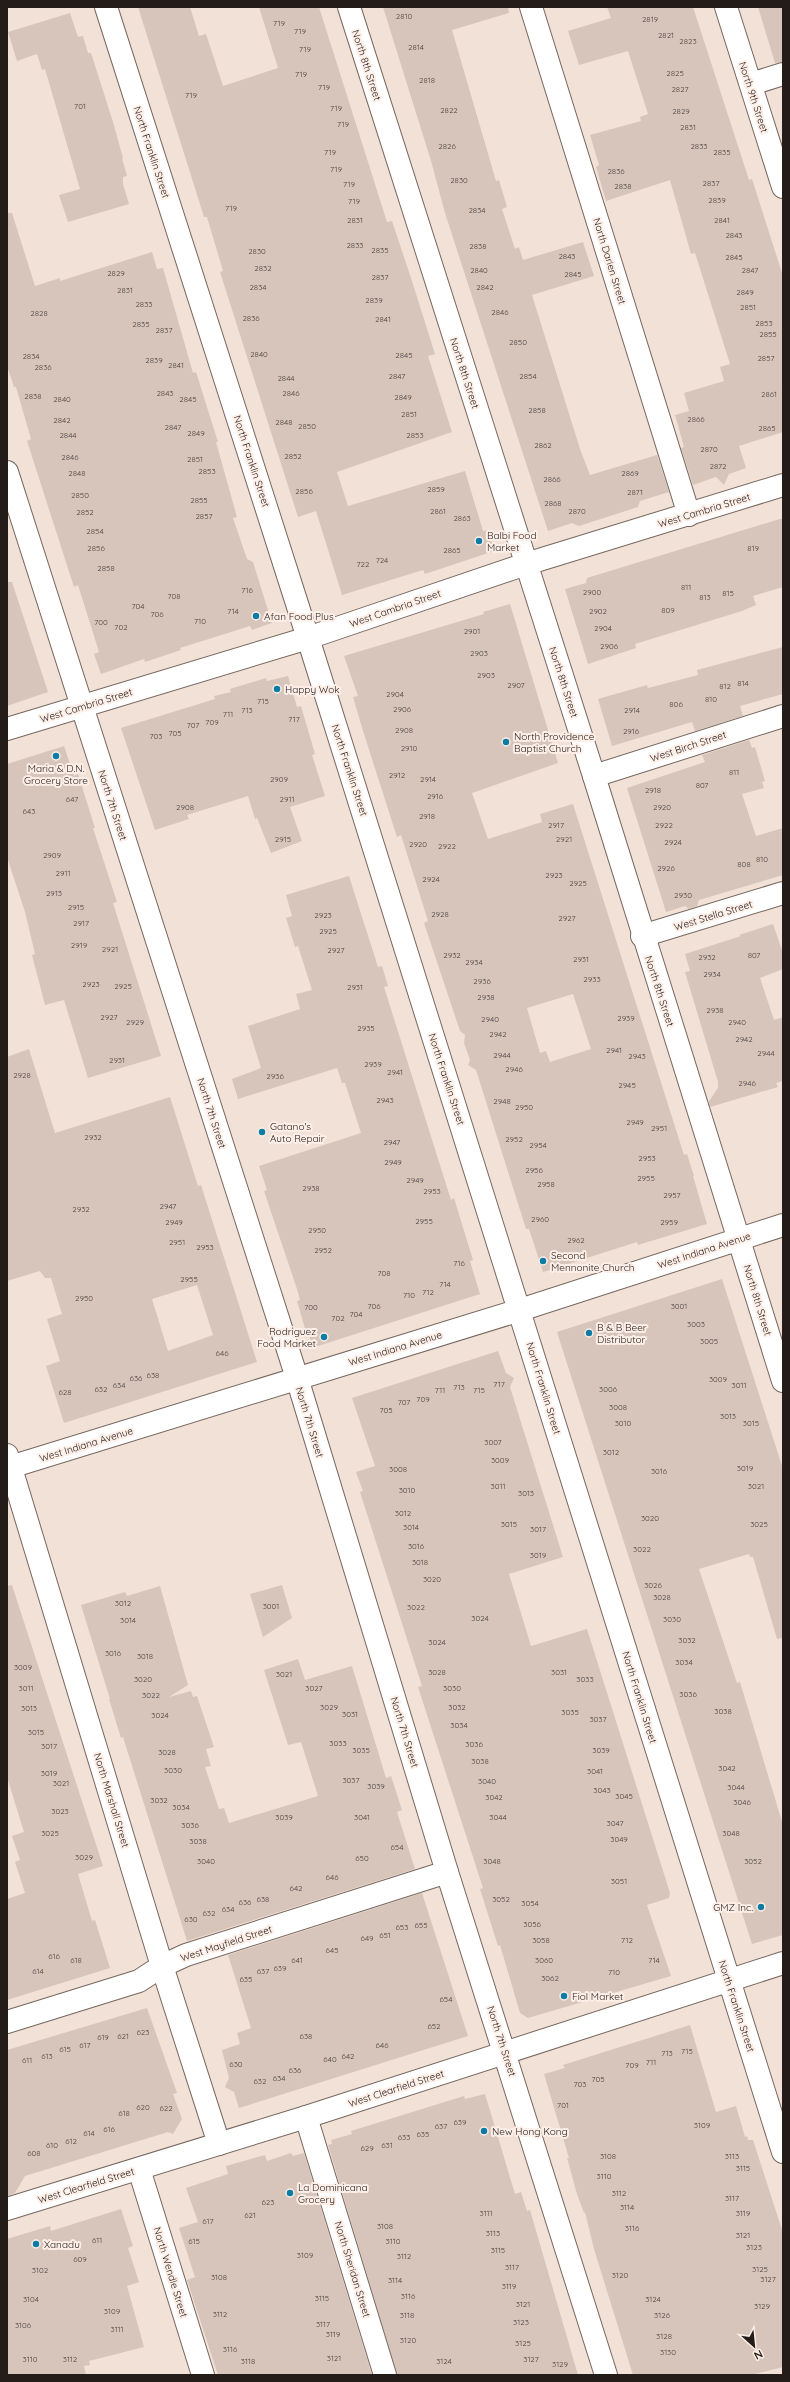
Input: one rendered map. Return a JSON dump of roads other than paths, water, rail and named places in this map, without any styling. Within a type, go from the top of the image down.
[{"type":"street","name":"North Franklin Street","points":[[106,7],[308,638],[783,2152]]},
{"type":"street","name":"North 8th Street","points":[[348,7],[594,776],[642,936],[739,1238],[783,1381]]},
{"type":"street","name":"North Darien Street","points":[[531,7],[689,515]]},
{"type":"street","name":"North 9th Street","points":[[726,7],[783,187]]},
{"type":"street","points":[[750,84],[783,74]]},
{"type":"street","name":"North 7th Street","points":[[7,472],[297,1378],[448,1872],[606,2375]]},
{"type":"street","name":"West Cambria Street","points":[[7,729],[308,638],[526,564],[783,485]]},
{"type":"street","name":"West Birch Street","points":[[594,776],[783,716]]},
{"type":"street","name":"West Stella Street","points":[[642,936],[783,893]]},
{"type":"street","name":"West Indiana Avenue","points":[[8,1464],[520,1310],[783,1225]]},
{"type":"street","name":"North Marshall Street","points":[[8,1464],[162,1966],[219,2144]]},
{"type":"street","name":"West Mayfield Street","points":[[7,2022],[139,1981],[162,1966],[186,1955],[448,1872]]},
{"type":"street","name":"West Clearfield Street","points":[[7,2209],[306,2117],[783,1963]]},
{"type":"street","name":"North Sheridan Street","points":[[306,2117],[385,2375]]},
{"type":"street","name":"North Wendle Street","points":[[139,2169],[203,2375]]},
{"type":"place","name":"Balbi Food Market","points":[[479,541]]},
{"type":"place","name":"Afan Food Plus","points":[[256,616]]},
{"type":"place","name":"Happy Wok","points":[[277,689]]},
{"type":"place","name":"North Providence Baptist Church","points":[[506,742]]},
{"type":"place","name":"Maria & D.N. Grocery Store","points":[[56,756]]},
{"type":"place","name":"Gatano's Auto Repair","points":[[262,1132]]},
{"type":"place","name":"Second Mennonite Church","points":[[543,1261]]},
{"type":"place","name":"B & B Beer Distributor","points":[[589,1333]]},
{"type":"place","name":"Rodriguez Food Market","points":[[324,1337]]},
{"type":"place","name":"GMZ Inc.","points":[[761,1907]]},
{"type":"place","name":"Fiol Market","points":[[564,1996]]},
{"type":"place","name":"New Hong Kong","points":[[484,2131]]},
{"type":"place","name":"La Dominicana Grocery","points":[[290,2193]]},
{"type":"place","name":"Xanadu","points":[[36,2244]]}]
